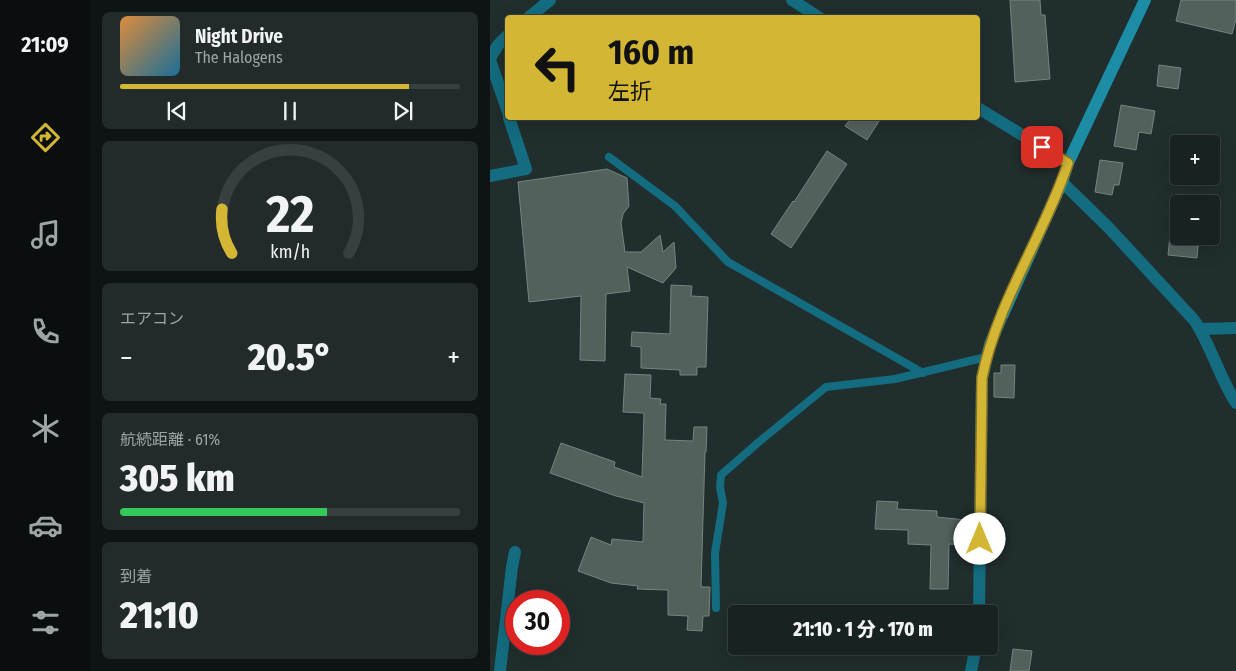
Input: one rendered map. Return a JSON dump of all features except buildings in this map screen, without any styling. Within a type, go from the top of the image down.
[{"type":"street","points":[[532,15],[550,0]]},
{"type":"street","points":[[792,0],[815,15]]},
{"type":"street","points":[[979,605],[982,378],[986,357],[1002,314],[1062,182],[1068,163],[1144,0]]},
{"type":"street","points":[[505,38],[498,44],[490,59],[505,103]]},
{"type":"street","points":[[980,109],[1068,163]]},
{"type":"street","points":[[490,176],[526,169],[510,120]]},
{"type":"street","points":[[1062,182],[1109,228],[1179,303],[1200,329],[1236,403]]},
{"type":"street","points":[[1200,329],[1236,328]]},
{"type":"street","points":[[500,671],[515,552]]},
{"type":"street","points":[[971,671],[974,655]]},
{"type":"lane","points":[[609,156],[675,206],[728,262],[923,373]]},
{"type":"lane","points":[[716,608],[715,554],[722,503],[721,475],[826,388],[895,379],[986,357]]},
{"type":"route","points":[[980,539],[982,378],[986,357],[1002,314],[1062,182],[1068,163],[1042,147]]}]
